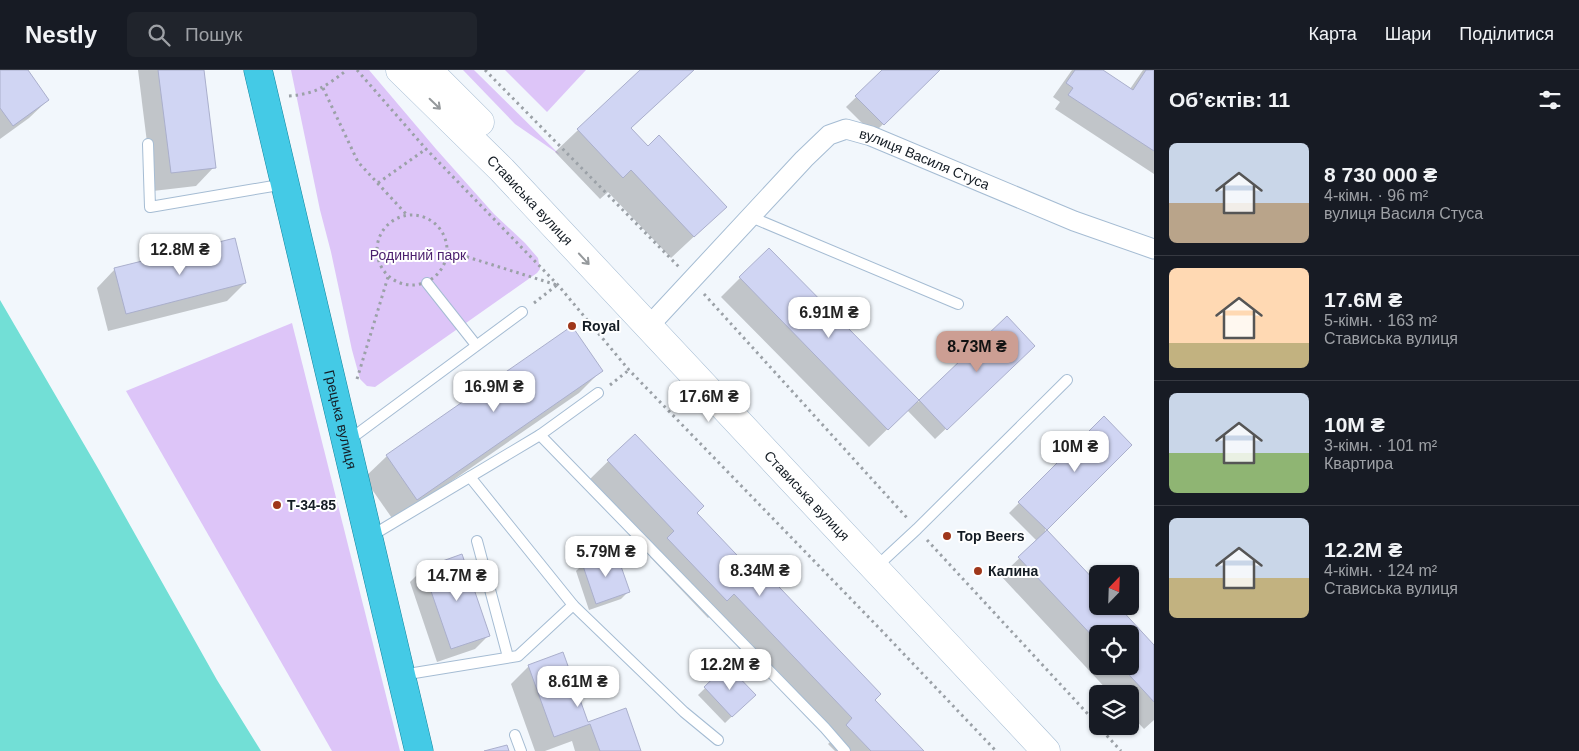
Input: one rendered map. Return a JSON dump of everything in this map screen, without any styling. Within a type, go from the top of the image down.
[{"type":"highway","name":"Грецька вулиця","points":[[263,81],[419,751]]},
{"type":"main road","name":"Стависька вулиця","points":[[400,70],[654,320]]},
{"type":"main road","name":"Стависька вулиця","points":[[428,70],[500,142],[654,320],[880,563],[1046,751]]},
{"type":"main road","name":"Стависька вулиця","points":[[880,563],[1066,751]]},
{"type":"street","name":"вулиця Василя Стуса","points":[[654,320],[804,159],[829,135],[846,129],[871,136],[1074,222],[1154,249]]},
{"type":"lane","points":[[148,144],[150,207],[286,184]]},
{"type":"lane","points":[[751,217],[958,304]]},
{"type":"lane","points":[[427,283],[476,345]]},
{"type":"lane","points":[[346,443],[522,312]]},
{"type":"lane","points":[[880,563],[917,529],[1067,380]]},
{"type":"lane","points":[[368,538],[540,435],[598,393]]},
{"type":"lane","points":[[540,435],[825,728],[845,751]]},
{"type":"lane","points":[[470,477],[573,605],[684,712],[718,740]]},
{"type":"lane","points":[[477,541],[508,657]]},
{"type":"lane","points":[[400,675],[518,656],[573,605]]},
{"type":"lane","points":[[515,735],[521,751]]},
{"type":"path","points":[[263,81],[305,95],[323,88],[347,70]]},
{"type":"path","points":[[357,70],[426,149],[558,285],[630,370],[882,630],[996,751]]},
{"type":"path","points":[[485,70],[692,281],[1089,716]]},
{"type":"path","points":[[323,88],[358,162],[407,215]]},
{"type":"path","points":[[378,183],[426,149]]},
{"type":"path","points":[[407,215],[417,215],[427,218],[442,231],[448,250],[442,270],[435,277],[427,283],[407,286],[397,283],[388,277],[378,260],[376,250],[382,231],[389,223],[407,215]]},
{"type":"path","points":[[448,250],[558,285]]},
{"type":"path","points":[[357,381],[388,277]]},
{"type":"path","points":[[522,312],[558,285]]},
{"type":"path","points":[[598,393],[630,370]]},
{"type":"path","points":[[1106,735],[1121,751]]},
{"type":"green space","name":"Родинний парк","points":[[291,70],[369,70],[494,214],[538,258],[540,269],[537,273],[375,387],[367,386],[360,379],[352,350]]},
{"type":"green space","points":[[463,70],[474,70],[560,155],[515,124]]},
{"type":"green space","points":[[505,70],[586,70],[547,112]]},
{"type":"green space","points":[[292,323],[400,751],[332,751],[126,391]]},
{"type":"shaded area","points":[[0,300],[99,470],[217,680],[261,751],[0,751]]},
{"type":"building","points":[[0,70],[28,70],[49,100],[13,126],[0,108]]},
{"type":"building","points":[[158,70],[204,70],[216,168],[171,173]]},
{"type":"building","points":[[640,70],[694,70],[631,128],[648,146],[659,135],[727,207],[694,237],[631,170],[623,178],[577,129]]},
{"type":"building","points":[[882,70],[940,70],[884,125],[855,96]]},
{"type":"building","points":[[1075,70],[1103,70],[1133,90],[1146,70],[1154,70],[1154,151],[1068,95],[1073,88],[1066,83]]},
{"type":"building","points":[[235,238],[246,283],[126,314],[114,268]]},
{"type":"building","points":[[769,248],[919,400],[888,430],[739,277]]},
{"type":"building","points":[[1007,316],[1035,346],[947,430],[919,400]]},
{"type":"building","points":[[572,326],[603,371],[417,500],[386,455]]},
{"type":"building","points":[[1104,416],[1132,445],[1047,530],[1018,502]]},
{"type":"building","points":[[635,434],[704,506],[697,513],[754,573],[760,567],[881,694],[875,700],[924,751],[871,751],[846,725],[852,718],[734,594],[727,601],[667,538],[674,531],[607,460]]},
{"type":"building","points":[[1047,530],[1089,574],[1089,615],[1126,615],[1136,625],[1089,625],[1089,632],[1018,557]]},
{"type":"building","points":[[616,552],[630,592],[596,604],[582,563]]},
{"type":"building","points":[[462,554],[490,636],[451,649],[423,568]]},
{"type":"building","points":[[1139,629],[1154,645],[1154,702],[1129,675],[1139,675]]},
{"type":"building","points":[[563,652],[588,722],[626,708],[641,751],[600,751],[590,724],[554,737],[528,665]]},
{"type":"building","points":[[727,665],[756,695],[732,717],[704,687]]},
{"type":"building","points":[[507,745],[509,751],[484,751]]},
{"type":"place","name":"Royal","points":[[572,326]]},
{"type":"place","name":"Т-34-85","points":[[277,505]]},
{"type":"place","name":"Top Beers","points":[[947,536]]},
{"type":"place","name":"Калина","points":[[978,571]]}]
